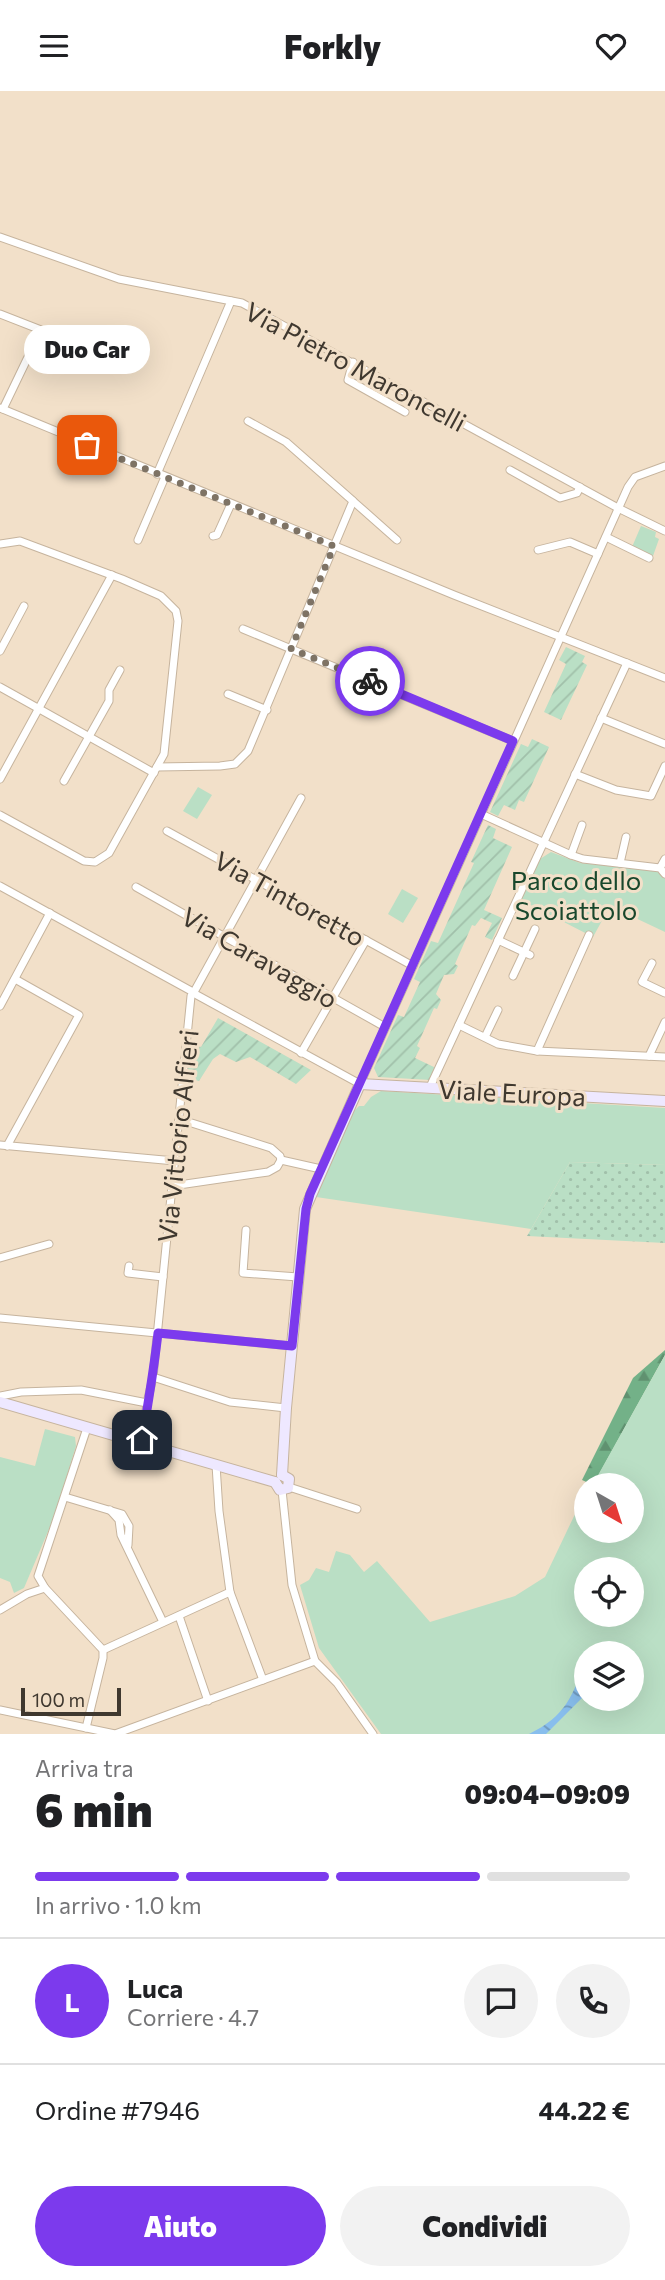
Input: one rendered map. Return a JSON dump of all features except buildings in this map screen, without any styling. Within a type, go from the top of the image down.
[{"type":"main road","name":"Viale Europa","points":[[360,1084],[665,1101]]},
{"type":"main road","points":[[0,1402],[282,1484],[286,1408],[306,1209],[360,1084]]},
{"type":"street","name":"Via Pietro Maroncelli","points":[[0,237],[119,279],[242,303],[618,509],[665,531]]},
{"type":"street","points":[[138,540],[231,301]]},
{"type":"street","points":[[0,314],[41,330],[1,409],[665,678]]},
{"type":"street","points":[[353,362],[348,380],[405,412]]},
{"type":"street","points":[[248,421],[286,442],[397,540]]},
{"type":"street","points":[[0,885],[48,917],[360,1084],[618,509],[635,477],[665,466]]},
{"type":"street","points":[[510,470],[560,499],[577,493],[580,487]]},
{"type":"street","points":[[0,687],[89,737],[156,770],[235,764],[248,751],[267,710],[353,501]]},
{"type":"street","points":[[213,536],[217,535],[230,504]]},
{"type":"street","points":[[606,537],[649,558]]},
{"type":"street","points":[[0,544],[20,541],[161,596],[176,611],[178,621],[164,754],[109,853],[95,862],[84,861],[0,815]]},
{"type":"street","points":[[538,550],[570,542],[598,554]]},
{"type":"street","points":[[0,779],[112,575]]},
{"type":"street","points":[[0,651],[24,606]]},
{"type":"street","points":[[243,629],[513,741]]},
{"type":"street","points":[[430,1087],[627,663]]},
{"type":"street","points":[[64,781],[109,701],[109,690],[120,670]]},
{"type":"street","points":[[228,694],[267,710]]},
{"type":"street","points":[[601,718],[665,744]]},
{"type":"street","points":[[575,774],[616,790],[651,796],[665,767]]},
{"type":"street","points":[[193,994],[301,797]]},
{"type":"street","points":[[481,814],[583,859],[662,871],[665,859]]},
{"type":"street","points":[[571,855],[582,825]]},
{"type":"street","name":"Via Tintoretto","points":[[167,831],[413,966]]},
{"type":"street","points":[[620,863],[626,837]]},
{"type":"street","name":"Via Caravaggio","points":[[136,887],[385,1027]]},
{"type":"street","points":[[0,1006],[48,917]]},
{"type":"street","points":[[513,976],[527,953],[535,929]]},
{"type":"street","points":[[537,1051],[589,935]]},
{"type":"street","points":[[301,1053],[366,940]]},
{"type":"street","points":[[498,940],[527,953]]},
{"type":"street","points":[[652,963],[642,982],[665,993]]},
{"type":"street","points":[[15,979],[79,1015],[3,1145],[175,1161]]},
{"type":"street","name":"Via Vittorio Alfieri","points":[[142,1443],[158,1333],[193,994]]},
{"type":"street","points":[[485,1038],[498,1010]]},
{"type":"street","points":[[649,1056],[665,1022]]},
{"type":"street","points":[[459,1025],[498,1044],[537,1051],[665,1057]]},
{"type":"street","points":[[179,1119],[271,1148],[281,1160],[321,1169]]},
{"type":"street","points":[[172,1186],[268,1172],[277,1167],[281,1160]]},
{"type":"street","points":[[246,1230],[243,1273],[298,1277]]},
{"type":"street","points":[[0,1258],[49,1244]]},
{"type":"street","name":"Via Vittorio Alfieri","points":[[129,1266],[128,1273],[163,1277]]},
{"type":"street","points":[[0,1318],[292,1346]]},
{"type":"street","points":[[153,1377],[230,1402],[286,1408]]},
{"type":"street","points":[[0,1396],[21,1392],[81,1390],[147,1403]]},
{"type":"street","points":[[86,1728],[103,1650],[45,1588],[39,1580],[39,1571],[87,1428]]},
{"type":"street","points":[[216,1465],[230,1592],[263,1680]]},
{"type":"street","points":[[357,1509],[282,1484],[292,1585],[315,1661],[337,1683],[373,1734]]},
{"type":"street","points":[[65,1497],[120,1513],[128,1522],[128,1545],[163,1622]]},
{"type":"street","points":[[27,1594],[39,1580]]},
{"type":"street","points":[[0,1610],[27,1594],[45,1588]]},
{"type":"street","points":[[103,1650],[230,1592]]},
{"type":"street","points":[[179,1616],[208,1701]]},
{"type":"street","points":[[0,1710],[115,1734],[315,1661]]},
{"type":"green space","points":[[641,526],[656,532],[655,537],[659,539],[653,556],[632,547]]},
{"type":"green space","points":[[566,647],[585,656],[582,662],[587,665],[561,720],[544,712],[566,664],[559,660]]},
{"type":"green space","points":[[532,739],[549,747],[524,802],[519,800],[515,810],[504,805],[498,816],[490,812],[521,744],[528,747]]},
{"type":"green space","points":[[198,787],[212,795],[197,819],[183,811]]},
{"type":"green space","points":[[488,825],[496,829],[493,838],[512,847],[484,910],[502,918],[492,940],[485,937],[492,923],[481,918],[475,926],[472,925],[455,964],[458,966],[454,974],[444,975],[436,994],[441,1000],[437,1009],[434,1008],[417,1046],[420,1048],[415,1058],[436,1068],[431,1080],[378,1077],[374,1068],[398,1015],[404,1017],[420,982],[414,979],[431,941],[438,943]]},
{"type":"green space","name":"Parco dello Scoiattolo","points":[[551,852],[580,863],[656,870],[665,878],[665,932],[610,906],[593,937],[521,900],[540,859]]},
{"type":"green space","points":[[402,889],[418,898],[403,923],[388,914]]},
{"type":"green space","points":[[218,1018],[311,1070],[296,1084],[250,1057],[236,1062],[220,1054],[213,1059],[199,1081],[186,1078],[189,1048],[196,1045],[201,1047]]},
{"type":"green space","points":[[381,1091],[665,1108],[665,1165],[570,1162],[531,1229],[316,1197],[354,1111]]},
{"type":"green space","points":[[570,1162],[665,1165],[665,1243],[527,1236]]},
{"type":"green space","points":[[665,1350],[665,1355],[600,1473],[586,1473],[633,1378]]},
{"type":"green space","points":[[665,1355],[665,1734],[381,1734],[319,1648],[300,1585],[309,1580],[316,1568],[329,1572],[336,1551],[350,1555],[364,1572],[377,1561],[430,1622],[515,1596],[545,1577],[574,1516],[574,1543],[644,1543],[644,1473],[599,1473]]},
{"type":"green space","points":[[45,1429],[75,1437],[76,1446],[55,1515],[24,1588],[14,1593],[10,1582],[0,1578],[0,1457],[35,1466]]},
{"type":"water","points":[[574,1689],[574,1706],[546,1734],[529,1734],[552,1720],[566,1704]]},
{"type":"way so far","points":[[87,445],[334,546],[291,649],[370,681]]},
{"type":"place","name":"Duo Car","points":[[87,445]]},
{"type":"route","points":[[142,1440],[158,1333],[292,1346],[306,1209],[310,1194],[513,741],[370,681]]}]
